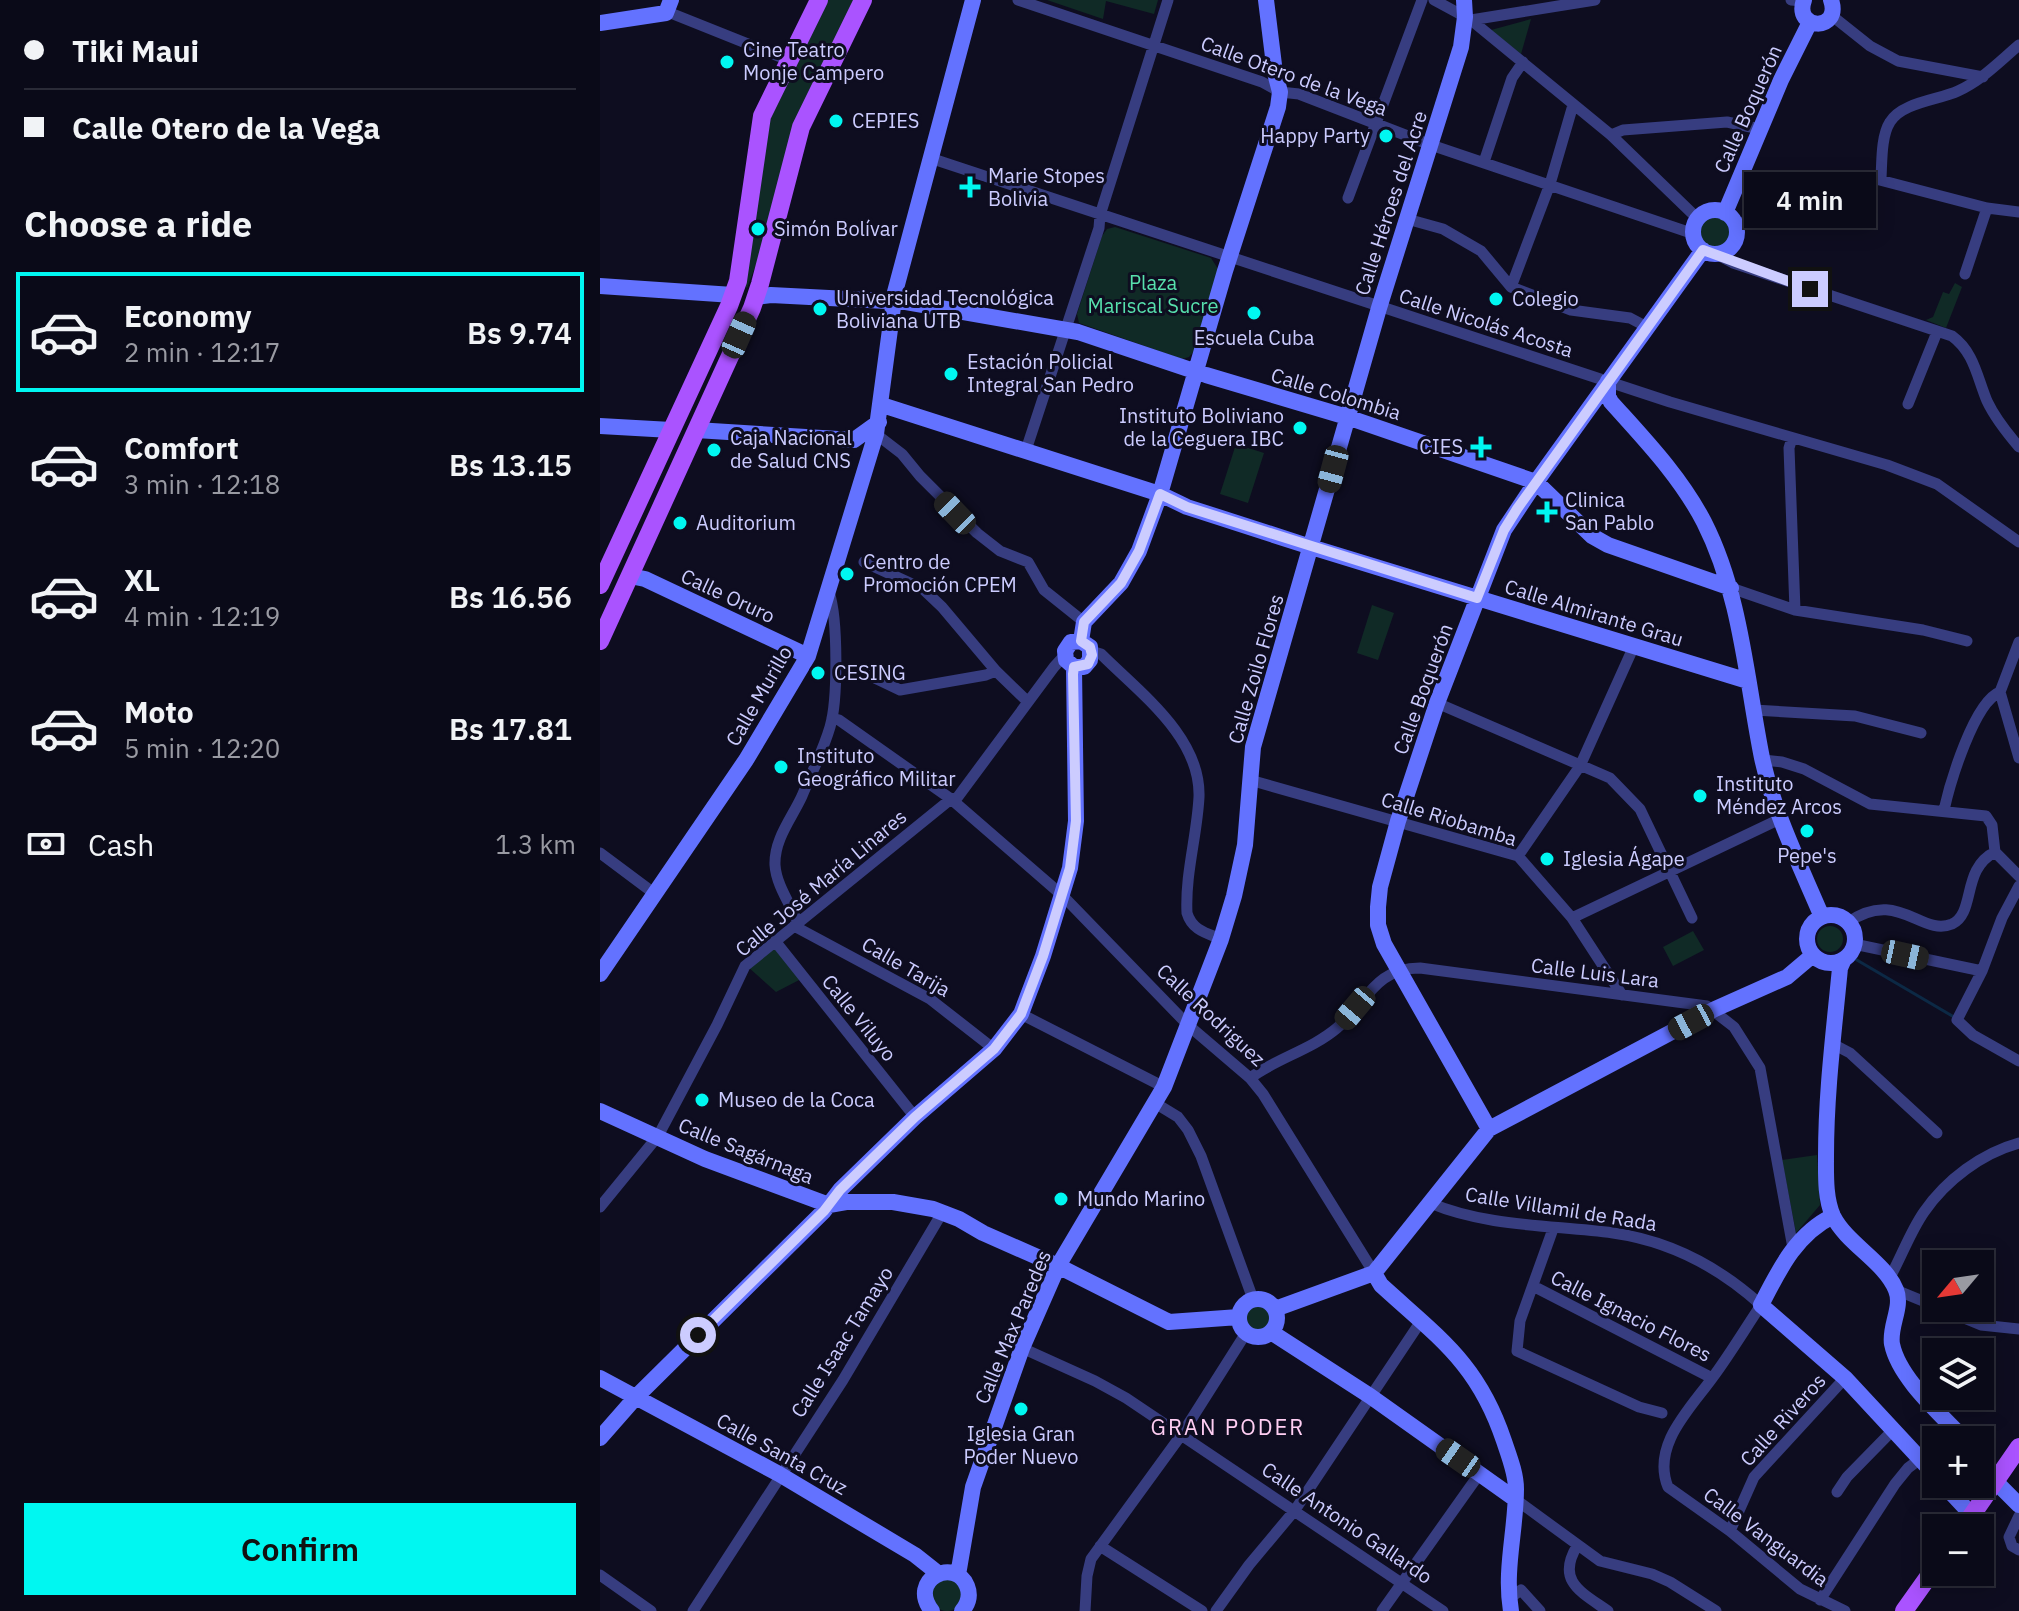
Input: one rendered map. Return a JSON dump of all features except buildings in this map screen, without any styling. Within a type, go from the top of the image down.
[{"type":"main road","points":[[630,576],[602,574],[733,295],[743,253],[762,116],[819,0]]},
{"type":"main road","points":[[600,641],[756,297],[801,127],[863,0]]},
{"type":"main road","name":"Calle Murillo","points":[[600,974],[746,760],[808,656],[879,421],[893,302],[973,0]]},
{"type":"main road","points":[[1069,662],[1088,664],[1084,622],[1121,583],[1139,551],[1160,494],[1278,107],[1280,92],[1266,0]]},
{"type":"main road","name":"Calle Héroes del Acre","points":[[1347,417],[1461,47],[1468,18],[1464,0]]},
{"type":"main road","points":[[1799,0],[1802,12],[1810,22],[1822,23],[1831,8]]},
{"type":"main road","points":[[600,23],[665,9]]},
{"type":"main road","name":"Calle Boquerón","points":[[1730,219],[1760,129],[1810,22]]},
{"type":"main road","points":[[1710,211],[1730,219],[1736,239],[1723,253],[1710,252],[1695,240],[1696,227],[1710,211]]},
{"type":"main road","name":"Calle Boquerón","points":[[1489,1129],[1384,944],[1378,925],[1380,887],[1437,703],[1504,530],[1647,327],[1710,252]]},
{"type":"main road","points":[[600,286],[756,297]]},
{"type":"main road","name":"Calle Colombia","points":[[756,297],[771,295],[893,302],[1065,328],[1347,417],[1536,482],[1592,536],[1608,545],[1731,588]]},
{"type":"main road","points":[[1608,381],[1611,402],[1669,467],[1692,501],[1705,524],[1731,588],[1763,760],[1780,819],[1822,917]]},
{"type":"main road","name":"Calle Zoilo Flores","points":[[1188,1025],[1234,896],[1245,845],[1253,747],[1347,417]]},
{"type":"main road","points":[[600,426],[846,440],[859,438],[879,421]]},
{"type":"main road","name":"Calle Almirante Grau","points":[[879,421],[1026,450],[1311,547],[1748,681]]},
{"type":"main road","name":"Calle Oruro","points":[[630,576],[645,579],[808,656]]},
{"type":"main road","points":[[600,1438],[636,1397],[829,1205],[840,1190],[915,1117],[994,1049],[1021,1014],[1070,868],[1076,821],[1067,646],[1076,640],[1086,646]]},
{"type":"main road","points":[[1839,964],[1822,961],[1813,955],[1807,941],[1810,927],[1822,917],[1835,916],[1847,923],[1852,929],[1854,944],[1839,964],[1827,1082],[1828,1202],[1842,1229],[1893,1285],[1898,1299],[1892,1340],[1894,1350],[1919,1392],[1952,1426]]},
{"type":"main road","points":[[1275,1309],[1374,1273],[1489,1129],[1715,1009],[1787,977],[1813,955]]},
{"type":"main road","name":"Calle Max Paredes","points":[[963,1611],[969,1600],[968,1589],[958,1575],[973,1487],[1022,1348],[1058,1266],[1164,1087],[1188,1025]]},
{"type":"main road","name":"Calle Sagárnaga","points":[[600,1111],[705,1159],[829,1205],[893,1202],[942,1213],[1058,1266],[1169,1322],[1239,1317]]},
{"type":"main road","points":[[1761,1305],[1793,1248],[1833,1216]]},
{"type":"main road","name":"Calle Rodriguez","points":[[1374,1273],[1381,1285],[1452,1349],[1482,1387],[1497,1421],[1516,1489],[1508,1594],[1511,1611]]},
{"type":"main road","points":[[1253,1299],[1265,1300],[1275,1309],[1277,1321],[1271,1332],[1262,1336],[1246,1333],[1239,1317],[1243,1306],[1253,1299]]},
{"type":"main road","name":"Calle Villamil de Rada","points":[[1761,1305],[1845,1378],[1920,1459]]},
{"type":"main road","points":[[1271,1332],[1370,1396],[1515,1499]]},
{"type":"main road","name":"Calle Santa Cruz","points":[[600,1378],[779,1474],[915,1555],[939,1574]]},
{"type":"main road","points":[[1973,1514],[2019,1447]]},
{"type":"main road","points":[[1994,1479],[2019,1505]]},
{"type":"main road","points":[[932,1611],[926,1604],[925,1590],[931,1578],[939,1574],[958,1575]]},
{"type":"main road","points":[[1904,1611],[1922,1586]]},
{"type":"street","name":"Calle Otero de la Vega","points":[[1018,0],[1262,82],[1280,92],[1299,94],[1431,145],[1696,227]]},
{"type":"street","points":[[1026,450],[1099,228],[1100,215],[1168,0]]},
{"type":"street","points":[[1348,198],[1422,0]]},
{"type":"street","points":[[1434,0],[1468,18],[1611,135],[1696,227]]},
{"type":"street","points":[[1468,18],[1537,4],[1595,0]]},
{"type":"street","points":[[1831,8],[1870,46],[1898,61],[1983,77]]},
{"type":"street","points":[[665,9],[788,60]]},
{"type":"street","points":[[1881,178],[1888,125],[1894,118],[1907,109],[1958,91],[1983,77],[2019,45]]},
{"type":"street","points":[[1484,162],[1512,78],[1523,62]]},
{"type":"street","points":[[1511,287],[1550,184],[1573,105]]},
{"type":"street","points":[[1611,135],[1623,130],[1727,122],[1760,129]]},
{"type":"street","name":"Calle Nicolás Acosta","points":[[930,158],[1379,308],[1887,465],[1937,484],[2019,542]]},
{"type":"street","points":[[1730,219],[1859,181],[1881,178],[1987,208],[2019,212]]},
{"type":"street","points":[[1965,274],[1987,208]]},
{"type":"street","points":[[1407,219],[1443,229],[1481,251],[1511,287],[1571,310],[1630,318],[1647,327]]},
{"type":"street","points":[[1710,252],[1733,263],[1952,336],[1964,344],[1988,402],[2019,447]]},
{"type":"street","points":[[1908,404],[1937,332]]},
{"type":"street","points":[[879,421],[920,476],[977,533],[1000,551],[1028,562],[1044,590],[1084,622]]},
{"type":"street","points":[[1792,438],[1789,448],[1795,610]]},
{"type":"street","points":[[864,562],[923,589],[1028,702]]},
{"type":"street","name":"Calle Colombia","points":[[1731,588],[1795,610],[1923,630],[1967,641]]},
{"type":"street","points":[[796,924],[775,864],[777,850],[832,718],[834,640],[833,606],[829,592]]},
{"type":"street","points":[[1944,810],[1950,783],[1986,702],[2000,692],[2016,664],[2019,642]]},
{"type":"street","points":[[1086,646],[1101,654],[1177,730],[1190,752],[1199,797],[1187,913],[1192,925],[1221,939]]},
{"type":"street","points":[[1518,856],[1580,766],[1634,646]]},
{"type":"street","name":"Calle José María Linares","points":[[600,1207],[658,1136],[745,966],[951,799],[957,798],[1028,702],[1069,662]]},
{"type":"street","points":[[854,668],[900,690],[996,671]]},
{"type":"street","points":[[2000,692],[2019,758]]},
{"type":"street","points":[[1437,703],[1610,778],[1640,809],[1692,918]]},
{"type":"street","points":[[1754,710],[1855,716],[1921,733]]},
{"type":"street","name":"Calle Rodriguez","points":[[832,718],[951,799],[1063,896],[1188,1025],[1250,1078],[1374,1273]]},
{"type":"street","points":[[1763,760],[1804,769],[1870,804],[1986,816],[1992,825],[1995,852],[2019,876]]},
{"type":"street","name":"Calle Riobamba","points":[[1250,780],[1518,856],[1572,918],[1622,995]]},
{"type":"street","points":[[1572,918],[1780,819]]},
{"type":"street","points":[[1847,923],[1867,910],[1877,908],[1931,923],[1953,923],[1966,903],[1975,869],[1995,852]]},
{"type":"street","points":[[600,853],[655,894]]},
{"type":"street","points":[[2019,886],[1957,1020],[1973,1035],[2019,1061]]},
{"type":"street","name":"Calle Tarija","points":[[796,924],[930,999],[994,1049]]},
{"type":"street","name":"Calle Viluyo","points":[[775,941],[915,1117]]},
{"type":"street","points":[[1854,944],[1982,971]]},
{"type":"street","name":"Calle Luis Lara","points":[[1398,970],[1420,968],[1715,1009]]},
{"type":"street","points":[[1250,1078],[1338,1028],[1372,988],[1398,970]]},
{"type":"street","points":[[1715,1009],[1734,1027],[1760,1068],[1793,1248]]},
{"type":"street","points":[[1021,1014],[1164,1087]]},
{"type":"street","points":[[1831,1043],[1850,1053],[1937,1133]]},
{"type":"street","points":[[1155,1103],[1178,1117],[1201,1156],[1253,1299]]},
{"type":"street","points":[[2019,1143],[1984,1156],[1924,1212],[1893,1285],[1989,1327],[2019,1329]]},
{"type":"street","name":"Calle Villamil de Rada","points":[[1430,1203],[1450,1210],[1553,1229],[1613,1233],[1666,1247],[1719,1271],[1761,1305]]},
{"type":"street","name":"Calle Isaac Tamayo","points":[[693,1611],[779,1474],[843,1380],[942,1213]]},
{"type":"street","points":[[1553,1229],[1520,1321],[1517,1351],[1639,1407],[1662,1413]]},
{"type":"street","name":"Calle Ignacio Flores","points":[[1533,1286],[1712,1378]]},
{"type":"street","points":[[1712,1378],[1761,1305]]},
{"type":"street","points":[[1216,1611],[1295,1510],[1421,1321]]},
{"type":"street","points":[[1085,1611],[1091,1559],[1182,1434],[1246,1333]]},
{"type":"street","name":"Calle Antonio Gallardo","points":[[1022,1348],[1095,1381],[1182,1434],[1443,1611]]},
{"type":"street","name":"Calle Vanguardia","points":[[1712,1378],[1674,1432],[1663,1466],[1668,1487],[1730,1531],[1789,1580],[1820,1600],[1845,1611]]},
{"type":"street","name":"Calle Riveros","points":[[1730,1531],[1754,1477],[1845,1378]]},
{"type":"street","points":[[1837,1492],[1847,1477],[1893,1430]]},
{"type":"street","points":[[1820,1600],[1895,1484],[1920,1459]]},
{"type":"street","points":[[1382,1611],[1480,1473]]},
{"type":"street","points":[[1515,1499],[1600,1561],[1652,1574],[1716,1611]]},
{"type":"street","points":[[2019,1516],[2009,1537],[2012,1546],[2019,1550]]},
{"type":"street","points":[[1100,1546],[1202,1611]]},
{"type":"street","points":[[1577,1546],[1569,1559],[1569,1576],[1573,1584],[1608,1611]]},
{"type":"street","points":[[600,1575],[651,1611]]},
{"type":"street","points":[[1508,1594],[1514,1595],[1521,1590],[1540,1611]]},
{"type":"green space","points":[[826,0],[857,0],[747,288],[769,114]]},
{"type":"green space","points":[[1047,0],[1158,0],[1154,14],[1106,1],[1103,19]]},
{"type":"green space","points":[[1531,19],[1521,54],[1491,30]]},
{"type":"green space","points":[[1715,213],[1728,219],[1734,232],[1728,245],[1715,251],[1702,245],[1696,232],[1702,219]]},
{"type":"green space","name":"Plaza Mariscal Sucre","points":[[1115,227],[1211,258],[1218,269],[1194,351],[1189,357],[1182,359],[1079,323],[1077,314],[1102,236],[1107,229]]},
{"type":"green space","points":[[1955,283],[1962,287],[1946,328],[1926,320],[1933,317],[1943,292],[1949,294]]},
{"type":"green space","points":[[1236,444],[1264,453],[1248,503],[1220,494]]},
{"type":"green space","points":[[1372,605],[1394,613],[1378,660],[1357,653]]},
{"type":"green space","points":[[1830,926],[1839,930],[1843,939],[1839,948],[1830,952],[1821,948],[1817,939],[1821,930]]},
{"type":"green space","points":[[1693,931],[1704,950],[1673,966],[1663,947]]},
{"type":"green space","points":[[779,947],[803,978],[776,992],[747,966],[765,951]]},
{"type":"green space","points":[[1817,1155],[1820,1205],[1796,1233],[1782,1160]]},
{"type":"green space","points":[[1258,1305],[1267,1309],[1271,1318],[1267,1327],[1258,1331],[1249,1327],[1245,1318],[1249,1309]]},
{"type":"green space","points":[[947,1579],[958,1584],[963,1595],[958,1606],[947,1611],[936,1606],[931,1595],[936,1584]]},
{"type":"waterway","points":[[1850,956],[1954,1017]]},
{"type":"place","name":"Cine Teatro Monje Campero","points":[[727,62]]},
{"type":"place","name":"CEPIES","points":[[836,121]]},
{"type":"place","name":"Happy Party","points":[[1386,136]]},
{"type":"place","name":"Marie Stopes Bolivia","points":[[970,187]]},
{"type":"place","name":"Simón Bolívar","points":[[758,229]]},
{"type":"place","name":"Colegio","points":[[1496,299]]},
{"type":"place","name":"Universidad Tecnológica Boliviana UTB","points":[[820,309]]},
{"type":"place","name":"Escuela Cuba","points":[[1254,313]]},
{"type":"place","name":"Estación Policial Integral San Pedro","points":[[951,374]]},
{"type":"place","name":"Instituto Boliviano de la Ceguera IBC","points":[[1300,428]]},
{"type":"place","name":"CIES","points":[[1481,447]]},
{"type":"place","name":"Caja Nacional de Salud CNS","points":[[714,450]]},
{"type":"place","name":"Clinica San Pablo","points":[[1547,512]]},
{"type":"place","name":"Auditorium","points":[[680,523]]},
{"type":"place","name":"Centro de Promoción CPEM","points":[[847,574]]},
{"type":"place","name":"CESING","points":[[818,673]]},
{"type":"place","name":"Instituto Geográfico Militar","points":[[781,767]]},
{"type":"place","name":"Instituto Méndez Arcos","points":[[1700,796]]},
{"type":"place","name":"Pepe's","points":[[1807,831]]},
{"type":"place","name":"Iglesia Ágape","points":[[1547,859]]},
{"type":"place","name":"Museo de la Coca","points":[[702,1100]]},
{"type":"place","name":"Mundo Marino","points":[[1061,1199]]},
{"type":"place","name":"Iglesia Gran Poder Nuevo","points":[[1021,1409]]},
{"type":"district","name":"GRAN PODER","points":[[1228,1427]]},
{"type":"route","points":[[698,1335],[915,1117],[994,1049],[1021,1014],[1043,956],[1070,868],[1076,821],[1073,674],[1074,667],[1084,667],[1092,655],[1090,647],[1081,641],[1084,622],[1121,583],[1139,551],[1160,494],[1187,507],[1477,598],[1504,530],[1517,509],[1703,250],[1810,289]]}]
